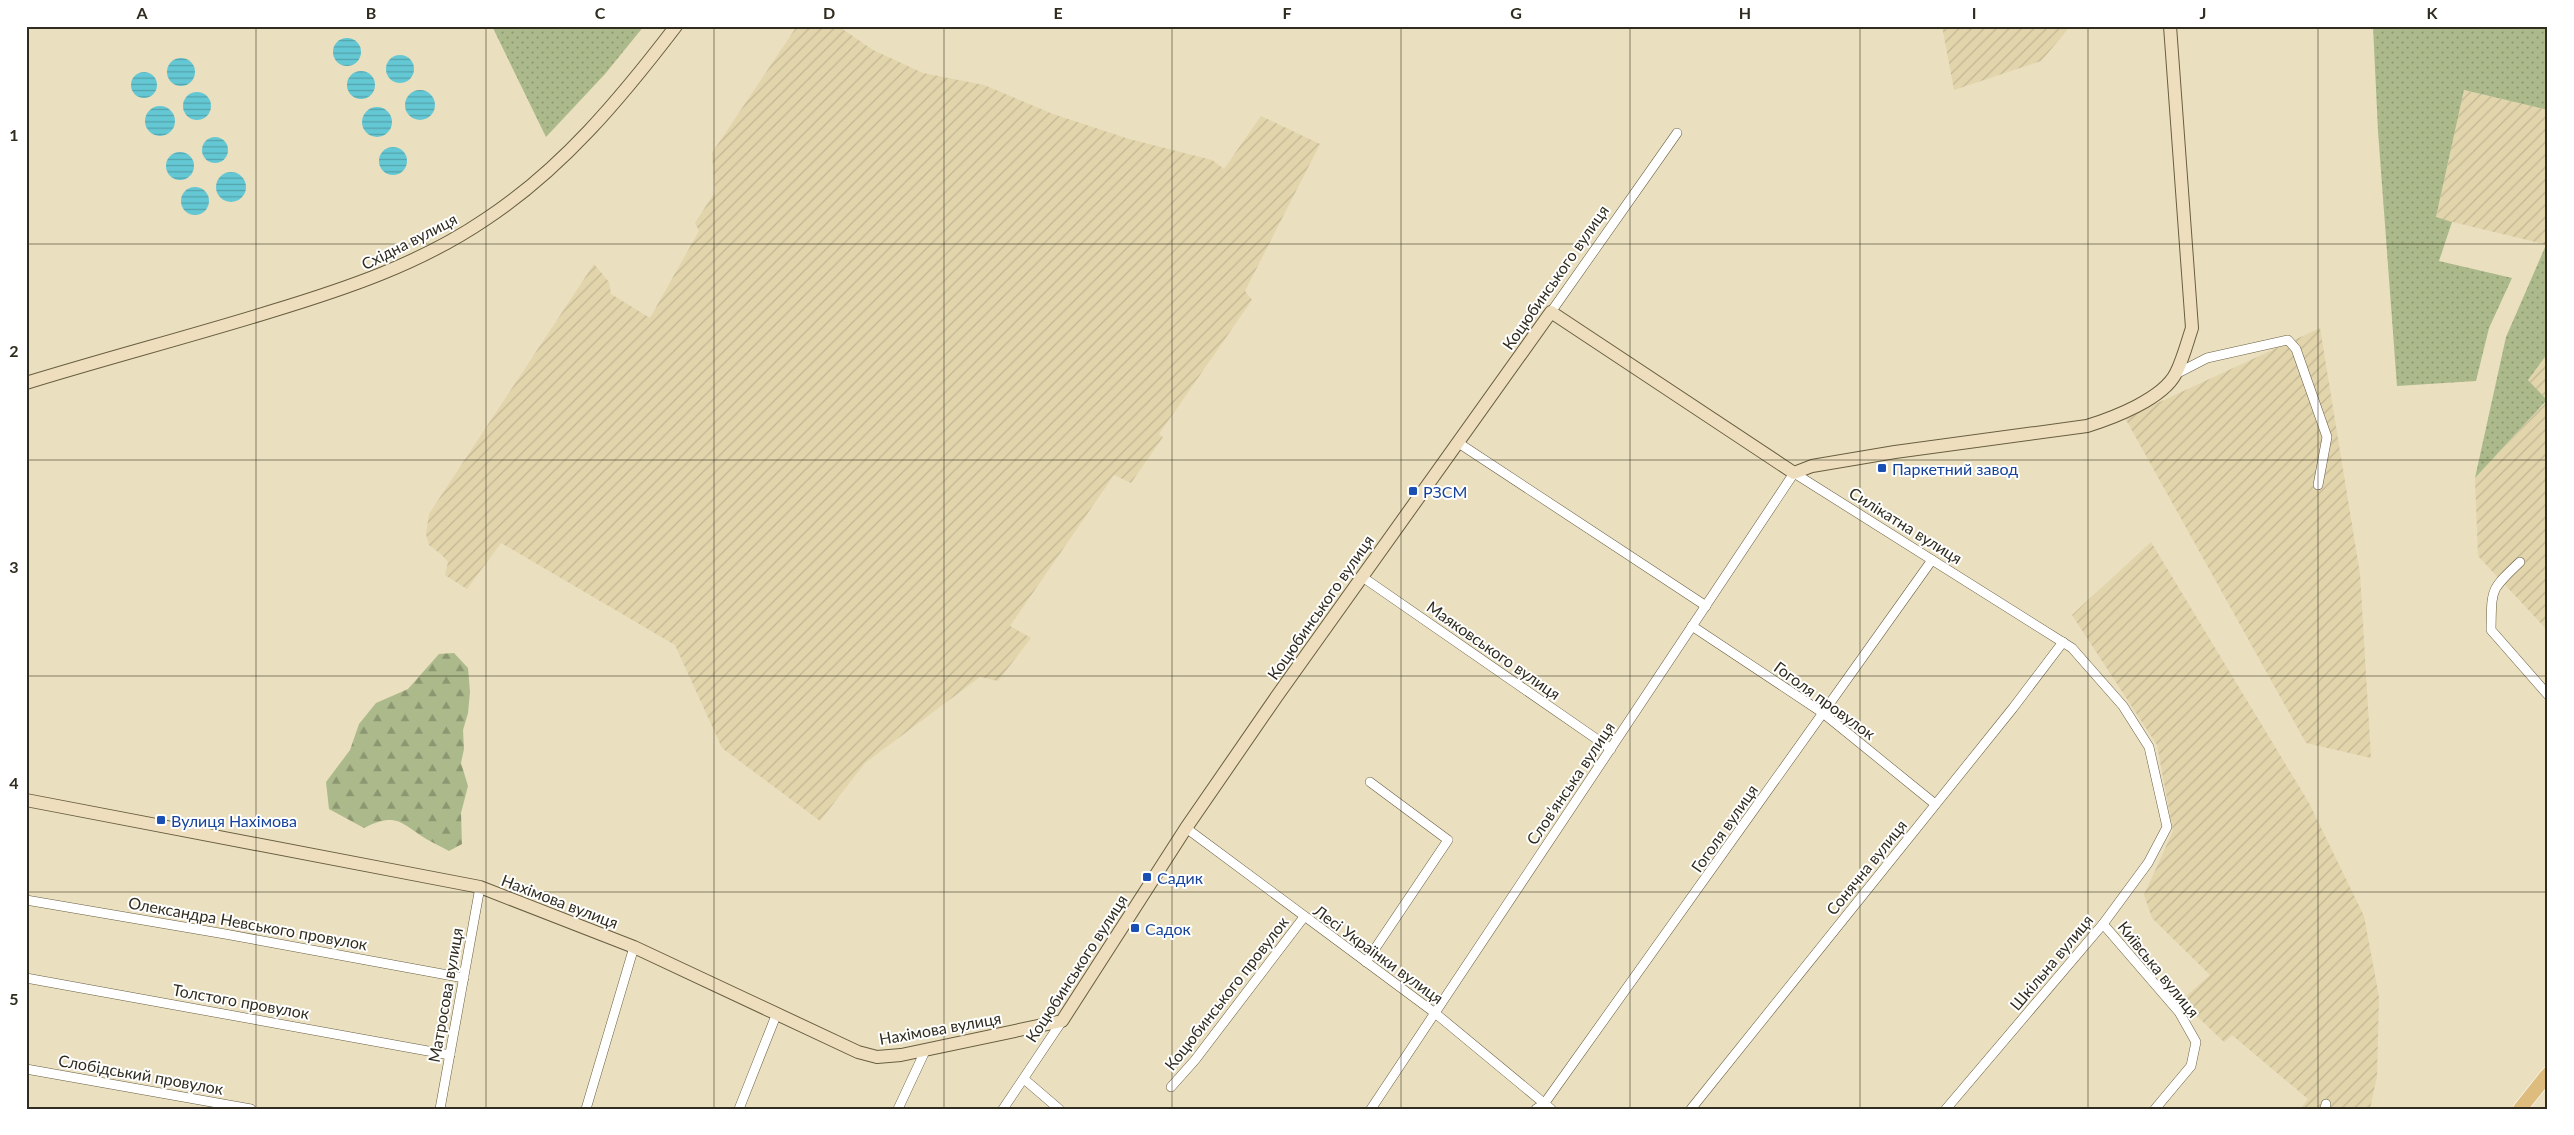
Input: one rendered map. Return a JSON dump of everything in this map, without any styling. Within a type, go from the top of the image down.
[{"type":"main road","points":[[2520,1109],[2548,1074]]},
{"type":"street","name":"Східна вулиця","points":[[26,383],[182,339],[334,292],[400,267],[486,220],[534,182],[583,137],[623,94],[676,26]]},
{"type":"street","points":[[2170,26],[2192,328],[2176,374]]},
{"type":"street","name":"Коцюбинського вулиця","points":[[1003,1109],[1186,828],[1361,576],[1551,312],[1677,132]]},
{"type":"street","name":"Силікатна вулиця","points":[[1551,312],[1794,473],[2072,648],[2123,706],[2149,747],[2167,827]]},
{"type":"street","points":[[1794,473],[1812,466],[1895,452],[2087,426],[2114,417],[2158,393],[2176,374],[2207,358],[2288,340],[2296,349],[2327,438],[2318,485]]},
{"type":"street","points":[[1457,442],[1706,606]]},
{"type":"street","name":"Слов’янська вулиця","points":[[1372,1109],[1794,473]]},
{"type":"street","name":"Гоголя вулиця","points":[[1536,1109],[1548,1106],[1932,560]]},
{"type":"street","points":[[2520,562],[2496,584],[2492,596],[2491,630],[2548,695]]},
{"type":"street","name":"Маяковського вулиця","points":[[1361,576],[1611,748]]},
{"type":"street","name":"Гоголя провулок","points":[[1692,626],[1823,713],[1935,804]]},
{"type":"street","name":"Сонячна вулиця","points":[[1691,1109],[2063,642]]},
{"type":"street","points":[[1366,962],[1448,840],[1370,782]]},
{"type":"street","name":"Нахімова вулиця","points":[[26,800],[480,887],[634,947],[858,1052],[877,1057],[926,1049],[1062,1021]]},
{"type":"street","name":"Шкільна вулиця","points":[[1946,1109],[2103,924],[2148,863],[2167,827]]},
{"type":"street","name":"Лесі Українки вулиця","points":[[1186,828],[1435,1013],[1548,1106]]},
{"type":"street","name":"Матросова вулиця","points":[[440,1109],[480,887]]},
{"type":"street","name":"Олександра Невського провулок","points":[[26,900],[464,978]]},
{"type":"street","name":"Коцюбинського провулок","points":[[1171,1086],[1195,1060],[1304,917]]},
{"type":"street","name":"Київська вулиця","points":[[2103,924],[2179,1012],[2196,1042],[2191,1066],[2155,1109]]},
{"type":"street","points":[[586,1109],[634,947]]},
{"type":"street","name":"Толстого провулок","points":[[26,978],[450,1055]]},
{"type":"street","points":[[739,1109],[777,1013]]},
{"type":"street","points":[[898,1109],[926,1049]]},
{"type":"street","name":"Слобідський провулок","points":[[26,1068],[251,1109]]},
{"type":"street","points":[[1024,1079],[1059,1109]]},
{"type":"shaded area","points":[[797,26],[838,26],[873,50],[923,73],[984,85],[1053,114],[1129,139],[1212,160],[1224,169],[1261,116],[1320,144],[1245,291],[1252,300],[1159,434],[1163,437],[1131,483],[1114,475],[1010,626],[1031,638],[998,681],[980,677],[865,763],[820,821],[722,748],[675,645],[501,543],[467,589],[445,575],[448,562],[429,545],[426,534],[429,514],[594,264],[609,282],[611,294],[650,318],[699,231],[695,223],[715,192],[712,153]]},
{"type":"shaded area","points":[[1942,26],[2067,26],[2068,29],[2041,61],[1954,90]]},
{"type":"shaded area","points":[[2464,90],[2548,110],[2548,245],[2436,218]]},
{"type":"shaded area","points":[[2320,328],[2360,574],[2371,758],[2306,743],[2125,418]]},
{"type":"shaded area","points":[[2548,353],[2548,631],[2478,556],[2475,478],[2547,401],[2528,380]]},
{"type":"shaded area","points":[[2151,542],[2309,803],[2364,916],[2379,997],[2377,1076],[2370,1109],[2300,1109],[2308,1099],[2232,1035],[2224,1042],[2181,1001],[2210,975],[2152,918],[2144,895],[2173,831],[2157,745],[2072,615]]},
{"type":"green space","points":[[492,26],[644,26],[605,74],[546,137]]},
{"type":"green space","points":[[2373,26],[2548,26],[2548,110],[2464,90],[2436,217],[2452,222],[2439,261],[2512,278],[2489,328],[2476,381],[2397,386],[2378,131]]},
{"type":"green space","points":[[2546,245],[2548,353],[2528,380],[2547,400],[2475,478],[2506,337]]},
{"type":"green space","points":[[454,653],[468,668],[470,692],[468,713],[463,730],[464,749],[461,763],[468,786],[461,813],[462,844],[449,851],[399,822],[385,820],[364,828],[329,809],[326,782],[350,750],[359,724],[376,703],[408,689],[439,654]]},
{"type":"water","points":[[347,38],[357,42],[361,52],[357,62],[347,66],[337,62],[333,52],[337,42]]},
{"type":"water","points":[[400,55],[410,59],[414,69],[410,79],[400,83],[390,79],[386,69],[390,59]]},
{"type":"water","points":[[181,58],[191,62],[195,72],[191,82],[181,86],[171,82],[167,72],[171,62]]},
{"type":"water","points":[[361,71],[371,75],[375,85],[371,95],[361,99],[351,95],[347,85],[351,75]]},
{"type":"water","points":[[144,72],[153,76],[157,85],[153,94],[144,98],[135,94],[131,85],[135,76]]},
{"type":"water","points":[[420,90],[426,91],[434,99],[434,111],[426,119],[420,120],[414,119],[406,111],[405,105],[406,99],[414,91]]},
{"type":"water","points":[[197,92],[207,96],[211,106],[207,116],[197,120],[187,116],[183,106],[187,96]]},
{"type":"water","points":[[160,106],[170,111],[175,121],[170,131],[160,136],[150,131],[145,121],[150,111]]},
{"type":"water","points":[[377,107],[387,112],[392,122],[387,132],[377,137],[367,132],[362,122],[367,112]]},
{"type":"water","points":[[215,137],[224,141],[228,150],[224,159],[215,163],[206,159],[202,150],[206,141]]},
{"type":"water","points":[[393,147],[403,151],[407,161],[403,171],[393,175],[383,171],[379,161],[383,151]]},
{"type":"water","points":[[180,152],[190,156],[194,166],[190,176],[180,180],[170,176],[166,166],[170,156]]},
{"type":"water","points":[[231,172],[237,173],[245,181],[245,193],[237,201],[231,202],[225,201],[217,193],[216,187],[217,181],[225,173]]},
{"type":"water","points":[[195,187],[205,191],[209,201],[205,211],[195,215],[185,211],[181,201],[185,191]]},
{"type":"place","name":"Паркетний завод","points":[[1882,468]]},
{"type":"place","name":"РЗСМ","points":[[1413,491]]},
{"type":"place","name":"Вулиця Нахімова","points":[[161,820]]},
{"type":"place","name":"Садик","points":[[1147,877]]},
{"type":"place","name":"Садок","points":[[1135,928]]}]
